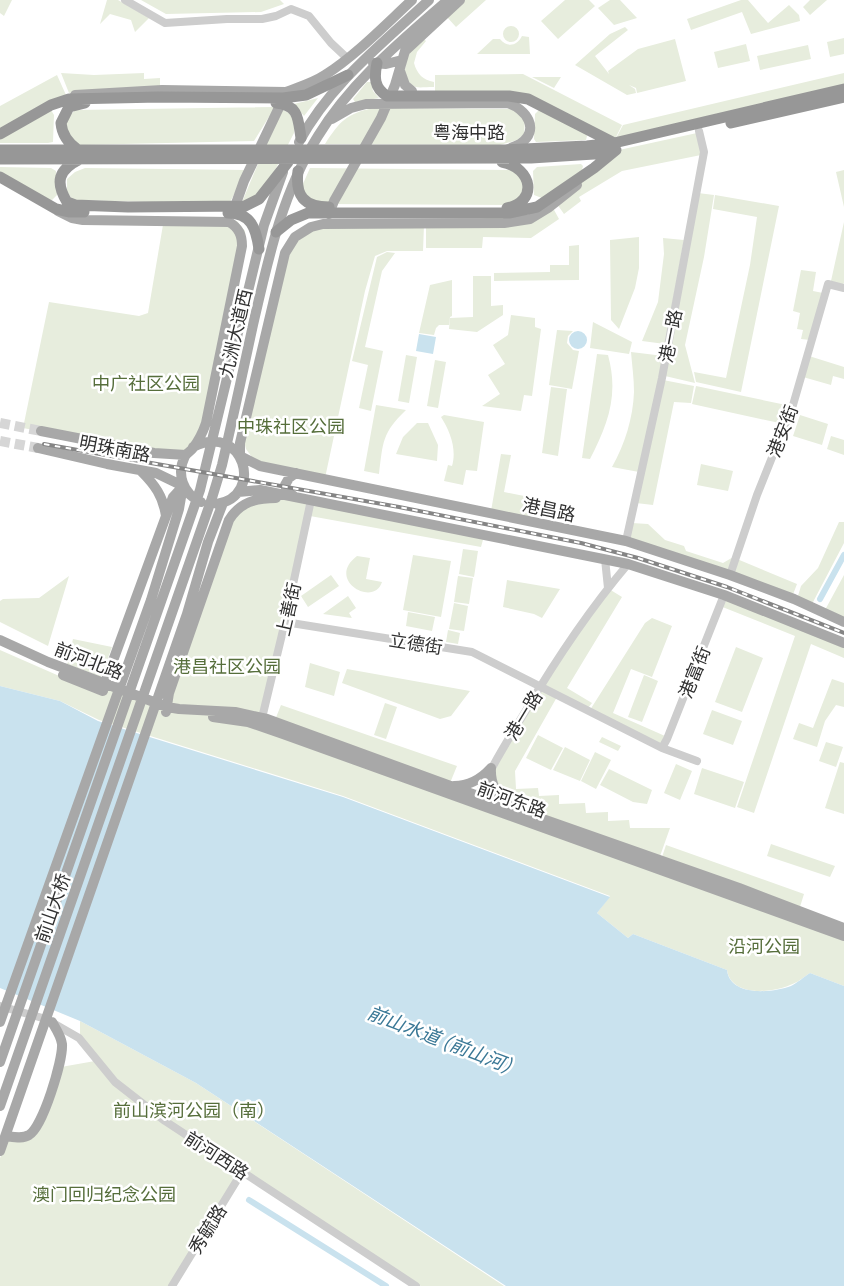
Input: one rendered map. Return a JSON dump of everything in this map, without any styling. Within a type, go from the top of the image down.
[{"type":"highway","points":[[298,172],[297,185],[305,201],[336,210],[509,213],[537,207],[594,168],[616,146],[528,99],[509,96],[408,94],[387,96],[378,88],[375,77],[377,63]]},
{"type":"highway","points":[[84,155],[68,142],[62,130],[61,123],[63,117],[73,105],[87,103],[272,101],[306,95],[348,75]]},
{"type":"highway","name":"粤海中路","points":[[84,155],[486,159],[594,154],[616,146],[844,89]]},
{"type":"highway","points":[[0,134],[51,105],[69,99],[158,97],[272,101],[289,106],[294,110],[301,138]]},
{"type":"highway","name":"粤海中路","points":[[84,155],[506,150],[616,146],[699,131],[844,97]]},
{"type":"highway","points":[[0,150],[84,155]]},
{"type":"highway","points":[[0,160],[84,155]]},
{"type":"highway","points":[[84,155],[68,166],[60,177],[59,184],[67,202],[74,205],[221,210],[238,214],[249,219],[255,231],[259,249]]},
{"type":"highway","points":[[276,232],[291,220],[308,213],[336,210],[510,208],[521,202],[528,186],[522,171],[509,163],[486,159]]},
{"type":"highway","points":[[0,177],[56,209],[70,212],[221,210],[245,206],[254,202],[288,162]]},
{"type":"main road","points":[[51,105],[68,96],[88,93],[162,90],[286,92],[324,76],[412,0]]},
{"type":"main road","name":"九洲大道西","points":[[120,715],[200,490],[274,193],[288,162],[311,120],[327,98],[348,75],[430,0]]},
{"type":"main road","name":"九洲大道西","points":[[134,721],[222,465],[276,232],[298,172],[318,135],[341,103],[377,63],[448,0]]},
{"type":"main road","points":[[324,224],[334,201],[381,118],[395,85],[405,51],[460,0]]},
{"type":"main road","points":[[347,58],[386,64],[402,60]]},
{"type":"main road","points":[[400,71],[408,94]]},
{"type":"main road","points":[[395,85],[408,94]]},
{"type":"main road","points":[[229,222],[244,182],[286,92]]},
{"type":"main road","points":[[327,122],[351,108],[366,104],[507,103],[521,108],[528,119],[530,131],[520,144],[506,150]]},
{"type":"main road","points":[[240,456],[242,434],[259,356],[285,253],[295,237],[311,227],[324,224],[504,223],[530,219],[548,208],[594,168]]},
{"type":"main road","points":[[0,1022],[151,600],[180,509],[183,486],[181,470],[190,451],[203,433],[206,424],[242,246],[242,236],[236,226],[229,222],[83,220],[72,218],[56,209]]},
{"type":"main road","name":"明珠南路","points":[[41,431],[154,453],[190,451]]},
{"type":"main road","points":[[242,434],[249,455],[260,466]]},
{"type":"main road","points":[[183,486],[195,500],[213,505],[231,499],[243,484],[245,475],[244,465],[240,456],[224,442],[203,442],[190,451]]},
{"type":"main road","name":"明珠南路","points":[[38,448],[156,473],[183,486]]},
{"type":"main road","name":"港昌路","points":[[240,456],[260,466],[296,474],[626,541],[730,575],[844,622]]},
{"type":"main road","points":[[141,470],[155,484],[161,496],[166,517]]},
{"type":"main road","points":[[295,497],[287,491],[285,484],[289,478],[296,474]]},
{"type":"main road","points":[[104,687],[173,497],[183,486]]},
{"type":"main road","points":[[238,492],[260,490],[628,564],[724,595],[844,643]]},
{"type":"main road","points":[[166,710],[172,684],[229,520],[240,507],[254,500],[295,497]]},
{"type":"main road","points":[[0,1151],[187,614],[210,535],[223,503]]},
{"type":"main road","name":"前河北路","points":[[0,640],[104,687],[166,710]]},
{"type":"main road","name":"前河北路","points":[[0,647],[78,682],[104,687]]},
{"type":"main road","name":"前河东路","points":[[166,710],[235,712],[262,718],[740,888],[844,928]]},
{"type":"main road","name":"前河东路","points":[[166,710],[248,722],[844,936]]},
{"type":"main road","name":"前山大桥","points":[[0,1062],[120,715]]},
{"type":"main road","name":"前山大桥","points":[[0,1106],[134,721]]},
{"type":"main road","points":[[450,786],[470,783],[479,779],[491,768]]},
{"type":"main road","points":[[491,768],[491,775],[497,792],[503,800],[524,812]]},
{"type":"main road","points":[[830,923],[844,918]]},
{"type":"main road","points":[[6,1136],[29,1136],[41,1121],[57,1073],[62,1049],[62,1041],[52,1022]]},
{"type":"street","points":[[125,0],[165,24],[227,19],[262,19],[276,16],[292,9],[308,16],[330,43],[347,58]]},
{"type":"street","name":"港一路","points":[[626,541],[662,378],[704,152],[699,131]]},
{"type":"street","name":"港安街","points":[[730,575],[757,495],[793,405],[828,284],[844,288]]},
{"type":"street","name":"上善街","points":[[262,718],[311,500]]},
{"type":"street","points":[[605,559],[608,588]]},
{"type":"street","name":"港一路","points":[[478,796],[491,768],[540,686],[608,588],[628,564]]},
{"type":"street","name":"港富街","points":[[662,748],[667,740],[724,595]]},
{"type":"street","name":"立德街","points":[[285,622],[472,652],[540,686]]},
{"type":"street","points":[[540,686],[662,748],[697,761]]},
{"type":"street","name":"前河西路","points":[[0,1006],[46,1019],[79,1038],[115,1082],[165,1122],[416,1286]]},
{"type":"street","name":"秀毓路","points":[[172,1286],[242,1172]]},
{"type":"green space","points":[[0,0],[12,0],[4,16],[0,13]]},
{"type":"green space","points":[[107,0],[118,0],[149,18],[135,32],[131,20],[110,14],[100,24]]},
{"type":"green space","points":[[141,0],[280,0],[284,4],[261,12],[166,14]]},
{"type":"green space","points":[[463,0],[486,0],[456,27],[446,16]]},
{"type":"green space","points":[[565,0],[589,0],[595,6],[558,39],[541,21]]},
{"type":"green space","points":[[610,0],[620,0],[637,18],[614,25],[598,8]]},
{"type":"green space","points":[[741,0],[748,0],[768,23],[789,5],[799,15],[800,21],[751,34],[742,12],[691,30],[687,19]]},
{"type":"green space","points":[[810,0],[827,0],[810,15],[803,7]]},
{"type":"green space","points":[[511,26],[519,34],[511,42],[503,34]]},
{"type":"green space","points":[[625,27],[628,30],[595,56],[609,74],[608,71],[638,49],[675,39],[686,81],[637,93],[636,88],[629,85],[635,89],[636,93],[627,95],[575,65],[610,34]]},
{"type":"green space","points":[[522,36],[529,37],[530,54],[477,54],[493,39],[500,39],[506,44],[512,45]]},
{"type":"green space","points":[[423,38],[426,41],[417,52],[414,63],[421,76],[434,82],[434,87],[413,86],[404,74],[408,54]]},
{"type":"green space","points":[[844,38],[844,54],[830,57],[827,42]]},
{"type":"green space","points":[[746,44],[750,61],[718,68],[714,52]]},
{"type":"green space","points":[[808,45],[811,59],[760,70],[757,56]]},
{"type":"green space","points":[[61,73],[94,75],[144,73],[144,79],[160,78],[160,89],[78,91],[69,93]]},
{"type":"green space","points":[[844,73],[844,89],[614,142],[623,125]]},
{"type":"green space","points":[[523,74],[622,125],[614,141],[528,99],[435,91],[435,75]]},
{"type":"green space","points":[[57,75],[66,95],[0,131],[0,106]]},
{"type":"green space","points":[[532,77],[561,77],[554,88]]},
{"type":"green space","points":[[367,82],[371,82],[373,91],[379,98],[355,102],[353,99]]},
{"type":"green space","points":[[318,98],[304,116],[294,104]]},
{"type":"green space","points":[[275,107],[254,141],[79,145],[70,137],[66,129],[67,120],[75,110]]},
{"type":"green space","points":[[373,108],[509,109],[520,111],[525,120],[524,134],[517,140],[500,145],[325,144],[344,120],[356,113]]},
{"type":"green space","points":[[281,109],[289,113],[295,121],[294,133],[271,178],[257,196],[242,202]]},
{"type":"green space","points":[[51,110],[54,115],[53,142],[0,143],[0,138]]},
{"type":"green space","points":[[539,110],[586,133],[586,140],[536,142],[534,139],[535,114]]},
{"type":"green space","points":[[697,133],[701,155],[622,171],[579,197],[581,201],[564,214],[557,204],[619,150]]},
{"type":"green space","points":[[581,164],[583,166],[582,170],[542,198],[534,195],[533,171],[537,167]]},
{"type":"green space","points":[[0,167],[51,168],[56,171],[57,195],[52,200],[48,200],[0,172]]},
{"type":"green space","points":[[85,168],[247,170],[229,204],[73,200],[67,192],[67,179],[75,172]]},
{"type":"green space","points":[[310,168],[510,170],[519,174],[524,186],[520,198],[510,205],[324,204],[308,199],[302,186]]},
{"type":"green space","points":[[844,170],[844,207],[836,172]]},
{"type":"green space","points":[[698,193],[714,195],[704,257],[685,345],[695,383],[665,376]]},
{"type":"green space","points":[[715,195],[779,206],[741,392],[696,382],[694,372],[726,378],[750,265],[757,217],[713,209]]},
{"type":"green space","points":[[553,208],[559,219],[531,238],[483,237],[482,248],[426,248],[426,227]]},
{"type":"green space","name":"中广社区公园","points":[[164,219],[237,221],[245,231],[246,244],[206,423],[186,455],[154,453],[23,428],[49,302],[139,316],[148,313]]},
{"type":"green space","points":[[844,222],[844,283],[843,285],[831,281]]},
{"type":"green space","name":"中珠社区公园","points":[[424,225],[423,251],[387,251],[375,256],[365,291],[325,478],[254,460],[246,449],[244,441],[285,253],[311,227]]},
{"type":"green space","points":[[639,237],[639,268],[635,288],[619,329],[611,320],[610,240]]},
{"type":"green space","points":[[663,238],[684,240],[665,344],[642,341],[658,302],[664,254]]},
{"type":"green space","points":[[579,245],[579,280],[494,281],[494,273],[550,272],[550,265],[569,265],[569,246]]},
{"type":"green space","points":[[387,252],[395,253],[382,271],[365,347],[383,351],[371,411],[359,408],[368,365],[352,361],[377,257]]},
{"type":"green space","points":[[801,270],[816,272],[813,291],[823,293],[810,340],[801,339],[803,330],[797,329],[800,313],[793,311]]},
{"type":"green space","points":[[473,276],[491,276],[491,306],[503,305],[503,315],[477,332],[449,329],[450,318],[473,317]]},
{"type":"green space","points":[[452,280],[452,316],[450,317],[449,325],[439,325],[434,335],[419,333],[430,285]]},
{"type":"green space","points":[[511,315],[535,318],[535,327],[541,329],[532,396],[524,395],[521,411],[482,406],[500,394],[488,375],[505,364],[493,345],[508,335]]},
{"type":"green space","points":[[593,322],[632,342],[629,354],[590,348]]},
{"type":"green space","points":[[557,330],[573,331],[568,336],[567,343],[573,350],[579,351],[572,389],[549,385]]},
{"type":"green space","points":[[631,352],[664,356],[639,472],[612,467],[621,449],[632,411],[634,392]]},
{"type":"green space","points":[[597,354],[608,355],[611,370],[612,396],[607,421],[590,459],[582,458]]},
{"type":"green space","points":[[406,355],[417,357],[409,403],[398,401]]},
{"type":"green space","points":[[809,356],[844,367],[844,379],[833,376],[831,385],[803,377]]},
{"type":"green space","points":[[435,360],[446,362],[438,408],[427,406]]},
{"type":"green space","points":[[663,380],[694,386],[691,403],[674,402],[653,505],[636,503]]},
{"type":"green space","points":[[696,386],[791,406],[784,424],[692,404]]},
{"type":"green space","points":[[551,387],[567,389],[558,456],[542,453]]},
{"type":"green space","points":[[376,405],[406,410],[392,425],[385,439],[379,474],[364,471]]},
{"type":"green space","points":[[444,415],[484,422],[477,471],[466,470],[463,485],[444,481],[448,465],[452,466],[454,453],[450,434],[441,417]]},
{"type":"green space","points":[[800,415],[828,424],[822,445],[793,436]]},
{"type":"green space","points":[[417,423],[428,423],[438,445],[437,461],[396,454],[403,437]]},
{"type":"green space","points":[[831,436],[844,440],[844,455],[827,449]]},
{"type":"green space","points":[[501,454],[511,455],[504,492],[534,498],[530,519],[491,511]]},
{"type":"green space","points":[[701,464],[733,471],[728,491],[697,485]]},
{"type":"green space","name":"沿河公园","points":[[295,499],[309,501],[262,718],[844,930],[844,986],[810,973],[795,983],[782,988],[763,991],[744,989],[730,979],[727,970],[633,934],[628,938],[597,913],[610,896],[343,796],[99,720],[60,701],[0,686],[0,650],[57,675],[167,707],[235,513],[259,500]]},
{"type":"green space","points":[[313,503],[484,536],[481,547],[310,516]]},
{"type":"green space","points":[[839,522],[844,522],[844,543],[812,604],[797,599],[801,586],[818,568]]},
{"type":"green space","points":[[632,523],[648,524],[665,540],[684,546],[686,551],[723,563],[735,556],[729,574],[628,541]]},
{"type":"green space","points":[[463,549],[478,551],[474,577],[459,574]]},
{"type":"green space","points":[[413,555],[451,561],[441,617],[403,610]]},
{"type":"green space","points":[[357,556],[370,558],[366,579],[382,582],[377,589],[370,592],[362,592],[354,588],[349,582],[346,574],[349,565]]},
{"type":"green space","points":[[737,559],[797,584],[792,597],[731,574]]},
{"type":"green space","points":[[331,575],[339,586],[308,607],[301,596]]},
{"type":"green space","points":[[844,575],[844,618],[825,610]]},
{"type":"green space","points":[[69,576],[48,646],[0,622],[0,601],[3,599],[39,598]]},
{"type":"green space","points":[[458,576],[473,578],[469,604],[454,602]]},
{"type":"green space","points":[[507,580],[560,589],[542,618],[534,614],[503,607]]},
{"type":"green space","points":[[609,589],[622,597],[567,688],[592,703],[588,708],[542,685]]},
{"type":"green space","points":[[348,596],[356,608],[349,613],[352,618],[323,614]]},
{"type":"green space","points":[[724,596],[844,643],[844,658],[811,644],[754,813],[737,807],[795,636],[720,606]]},
{"type":"green space","points":[[454,603],[468,606],[464,631],[449,629]]},
{"type":"green space","points":[[408,612],[435,617],[432,631],[406,626]]},
{"type":"green space","points":[[652,618],[672,626],[652,677],[631,669],[613,713],[665,736],[661,745],[590,710],[645,623]]},
{"type":"green space","points":[[448,630],[460,633],[458,644],[446,642]]},
{"type":"green space","points":[[73,639],[112,647],[101,677],[67,664]]},
{"type":"green space","points":[[736,647],[763,658],[742,712],[715,702]]},
{"type":"green space","points":[[310,663],[340,672],[334,696],[305,687]]},
{"type":"green space","points":[[347,669],[470,691],[451,716],[440,719],[342,683]]},
{"type":"green space","points":[[644,675],[658,681],[642,722],[628,717]]},
{"type":"green space","points":[[832,679],[844,683],[844,707],[836,705],[825,721],[817,747],[793,739],[799,723],[813,728]]},
{"type":"green space","points":[[540,688],[557,697],[515,771],[516,789],[538,788],[539,796],[559,795],[559,804],[585,803],[586,813],[608,812],[608,821],[629,820],[630,828],[670,828],[659,859],[524,810],[504,799],[492,768]]},
{"type":"green space","points":[[385,703],[397,707],[386,739],[374,735]]},
{"type":"green space","points":[[281,705],[457,766],[450,783],[275,720]]},
{"type":"green space","points":[[712,710],[742,721],[733,745],[703,734]]},
{"type":"green space","points":[[538,735],[563,748],[551,770],[526,758]]},
{"type":"green space","points":[[602,737],[621,746],[618,751],[599,742]]},
{"type":"green space","points":[[826,742],[843,747],[836,767],[819,761]]},
{"type":"green space","points":[[565,747],[590,760],[580,781],[553,770]]},
{"type":"green space","points":[[595,752],[611,760],[596,789],[581,781]]},
{"type":"green space","points":[[840,762],[844,763],[844,814],[825,808]]},
{"type":"green space","points":[[676,764],[692,771],[680,800],[664,793]]},
{"type":"green space","points":[[702,768],[744,782],[735,808],[694,794]]},
{"type":"green space","points":[[609,769],[652,790],[647,804],[633,802],[600,785]]},
{"type":"green space","points":[[771,844],[835,866],[830,877],[767,856]]},
{"type":"green space","points":[[666,845],[804,894],[799,910],[661,860]]},
{"type":"green space","name":"前山滨河公园（南）","points":[[80,1021],[196,1083],[504,1286],[421,1286],[166,1120],[129,1092],[80,1037]]},
{"type":"green space","name":"澳门回归纪念公园","points":[[95,1061],[114,1082],[241,1172],[170,1286],[0,1286],[0,1158],[8,1138],[30,1136],[61,1067]]},
{"type":"water","points":[[574,331],[582,331],[587,336],[585,347],[574,349],[569,344],[569,336]]},
{"type":"water","points":[[419,334],[436,337],[433,354],[416,351]]},
{"type":"water","name":"前山水道 (前山河)","points":[[0,686],[60,701],[98,721],[343,797],[610,897],[597,913],[628,938],[633,934],[727,970],[730,979],[744,989],[763,991],[783,988],[793,985],[810,973],[844,986],[844,1286],[506,1286],[196,1083],[80,1021],[0,988]]},
{"type":"waterway","points":[[820,599],[844,555]]},
{"type":"waterway","points":[[249,1200],[386,1286]]},
{"type":"tunnel","points":[[0,423],[41,431]]},
{"type":"tunnel","points":[[0,441],[38,448]]},
{"type":"railway","points":[[44,444],[399,507],[581,543],[638,558],[727,587],[844,633]]},
{"type":"park label","name":"港昌社区公园","points":[[227,666]]}]
